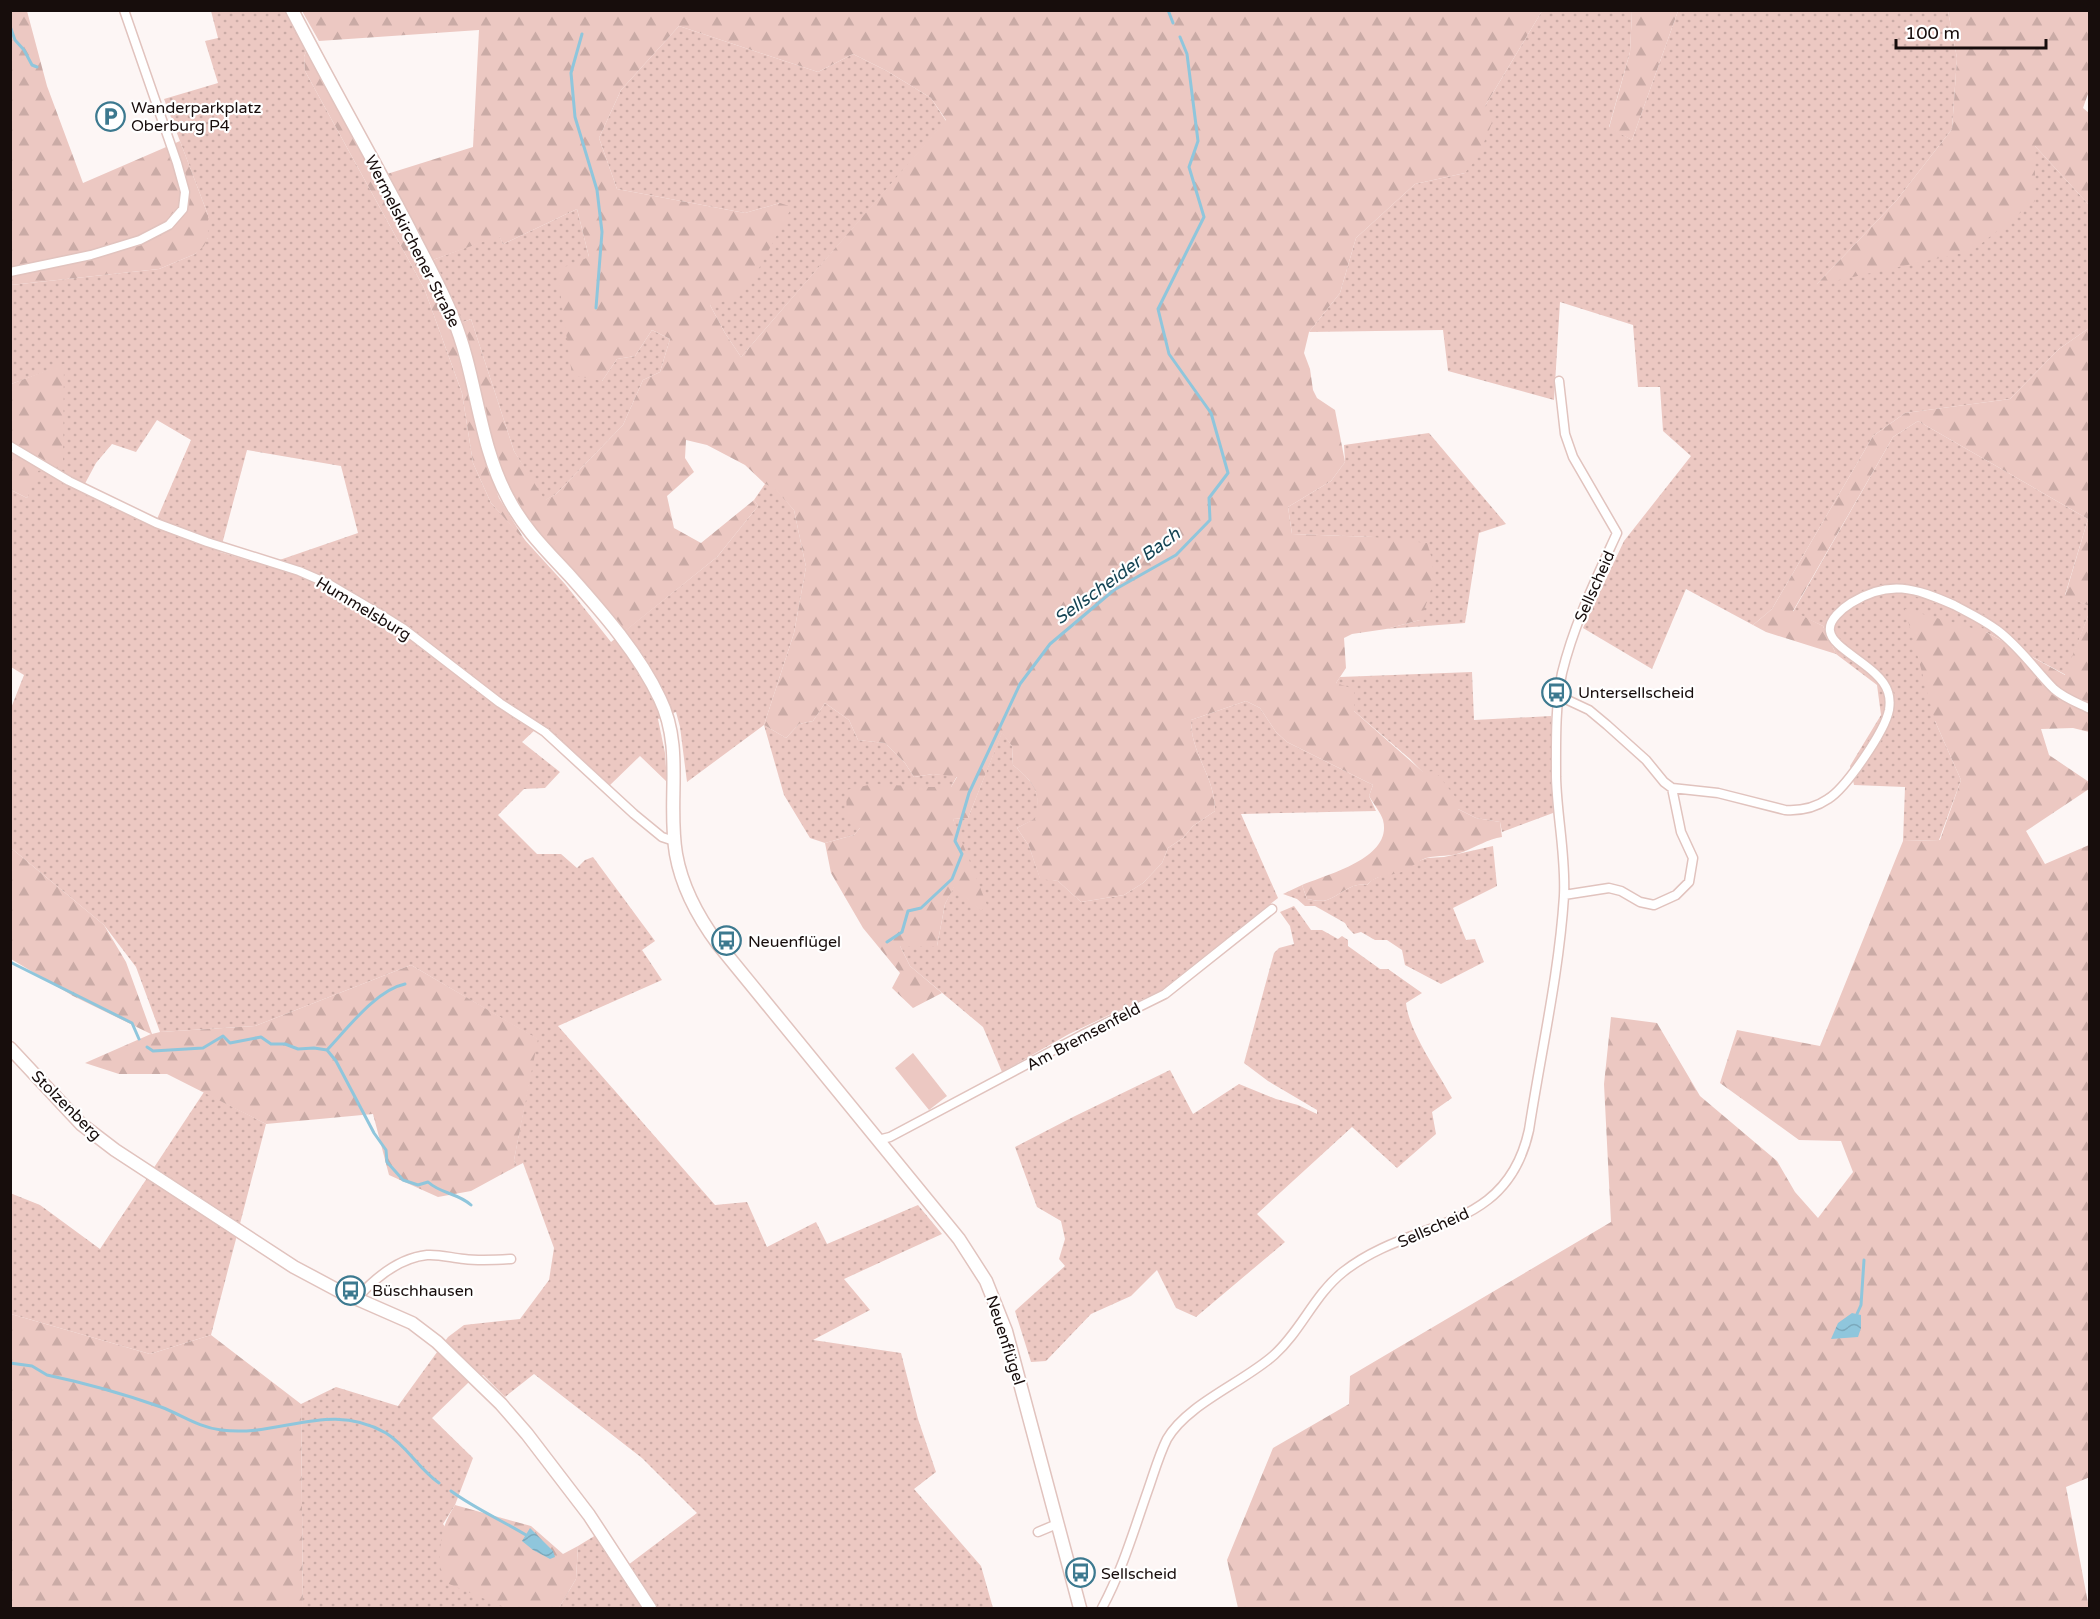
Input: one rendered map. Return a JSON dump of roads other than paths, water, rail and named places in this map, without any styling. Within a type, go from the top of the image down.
[{"type":"main road","name":"Wermelskirchener Straße","points":[[292,10],[397,205],[448,306],[467,356],[492,460],[506,496],[530,533],[594,605],[632,653],[660,698],[672,741],[674,788]]},
{"type":"main road","name":"Neuenflügel","points":[[674,788],[674,841],[682,878],[707,929],[959,1239],[991,1291],[1006,1331],[1080,1608]]},
{"type":"main road","name":"Stolzenberg","points":[[12,1053],[81,1124],[106,1144],[269,1251],[320,1281],[357,1298]]},
{"type":"main road","points":[[357,1298],[412,1323],[437,1342],[501,1404],[589,1515],[650,1608]]},
{"type":"street","points":[[10,272],[91,255],[140,240],[169,225],[183,209],[185,192],[177,163],[124,10]]},
{"type":"street","name":"Sellscheid","points":[[1102,1608],[1122,1566],[1162,1450],[1178,1425],[1200,1406],[1275,1355],[1318,1298],[1344,1271],[1395,1243],[1482,1205],[1497,1193],[1511,1176],[1524,1151],[1554,981],[1564,895],[1556,779],[1562,675],[1574,630],[1617,533],[1573,457],[1565,434],[1559,381]]},
{"type":"street","name":"Hummelsburg","points":[[10,446],[69,481],[156,523],[299,571],[328,584],[380,614],[404,629],[500,703],[540,728],[648,827],[662,837],[674,841]]},
{"type":"street","points":[[1559,696],[1589,710],[1646,760],[1672,788],[1718,793],[1785,810],[1804,810],[1832,796],[1866,754],[1885,722],[1889,710],[1890,699],[1881,679],[1869,667],[1835,642],[1830,626],[1848,605],[1877,591],[1896,587],[1910,588],[1932,596],[1974,615],[1998,630],[2062,695],[2090,710]]},
{"type":"street","points":[[1564,895],[1615,888],[1640,902],[1654,905],[1676,895],[1686,886],[1690,880],[1693,858],[1681,832],[1672,788]]},
{"type":"street","name":"Am Bremsenfeld","points":[[878,1140],[890,1137],[1082,1035],[1165,994],[1272,909]]},
{"type":"street","points":[[357,1298],[372,1282],[388,1270],[416,1257],[429,1255],[464,1259],[511,1259]]},
{"type":"street","points":[[1038,1533],[1057,1524]]},
{"type":"water","points":[[1852,1313],[1861,1315],[1858,1337],[1831,1339],[1838,1323]]},
{"type":"water","points":[[530,1528],[553,1551],[555,1557],[550,1559],[522,1541]]},
{"type":"waterway","name":"Sellscheider Bach","points":[[1168,10],[1173,23]]},
{"type":"waterway","points":[[10,26],[15,40],[24,50],[32,65],[37,67]]},
{"type":"waterway","points":[[582,34],[571,73],[575,117],[597,190],[602,232],[596,308]]},
{"type":"waterway","name":"Sellscheider Bach","points":[[887,942],[902,932],[908,911],[921,908],[952,879],[962,854],[955,841],[969,793],[1020,684],[1050,644],[1114,590],[1176,555],[1210,520],[1209,498],[1228,473],[1211,413],[1169,354],[1158,309],[1204,217],[1189,167],[1198,141],[1187,54],[1180,37]]},
{"type":"waterway","points":[[10,962],[132,1023],[139,1039]]},
{"type":"waterway","points":[[327,1050],[373,1002],[383,994],[405,984]]},
{"type":"waterway","points":[[147,1047],[153,1051],[203,1048],[223,1036],[230,1043],[261,1037],[271,1044],[285,1044],[298,1049],[327,1050],[336,1061],[374,1133],[386,1150],[387,1162],[403,1180],[418,1185],[428,1182],[471,1205]]},
{"type":"waterway","points":[[1857,1314],[1861,1305],[1864,1260]]},
{"type":"waterway","points":[[10,1363],[32,1366],[47,1375],[133,1398],[221,1430],[264,1429],[324,1420],[344,1420],[365,1424],[393,1438],[439,1483]]},
{"type":"waterway","points":[[451,1491],[526,1535]]},
{"type":"place","name":"Wanderparkplatz Oberburg P4","points":[[110,116]]},
{"type":"place","name":"Untersellscheid","points":[[1557,692]]},
{"type":"place","name":"Neuenflügel","points":[[727,941]]},
{"type":"place","name":"Büschhausen","points":[[351,1290]]},
{"type":"place","name":"Sellscheid","points":[[1080,1573]]}]
